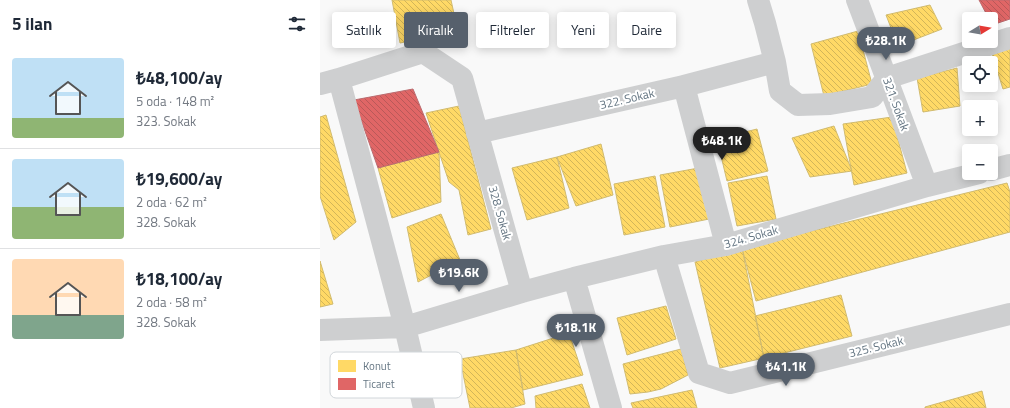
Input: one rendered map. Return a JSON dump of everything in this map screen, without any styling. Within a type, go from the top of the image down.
[{"type":"street","points":[[758,0],[776,62],[780,91],[798,105],[830,104],[872,97],[887,78],[1010,38]]},
{"type":"street","name":"321. Sokak","points":[[857,0],[927,186]]},
{"type":"street","name":"328. Sokak","points":[[330,82],[423,52],[462,78],[522,292]]},
{"type":"street","name":"322. Sokak","points":[[477,133],[684,86],[776,62]]},
{"type":"street","points":[[330,82],[405,326],[411,352]]},
{"type":"street","points":[[684,86],[726,245]]},
{"type":"street","points":[[998,168],[1010,165]]},
{"type":"street","name":"324. Sokak","points":[[320,330],[405,326],[574,278],[664,256],[726,245],[927,186],[962,177]]},
{"type":"street","name":"325. Sokak","points":[[664,256],[699,373],[730,383],[1010,314]]},
{"type":"street","points":[[574,278],[611,408]]},
{"type":"street","points":[[422,398],[424,408]]},
{"type":"building: Konut","points":[[392,0],[451,0],[454,12],[404,12],[404,42],[400,43],[396,22],[396,12],[394,12]]},
{"type":"building: Konut","points":[[930,5],[942,29],[898,46],[886,15]]},
{"type":"building: Konut","points":[[858,31],[872,84],[824,96],[811,44]]},
{"type":"building: Konut","points":[[1010,48],[1010,87],[1003,89],[998,73],[998,56],[993,56],[992,54]]},
{"type":"building: Konut","points":[[957,68],[960,106],[923,112],[917,78]]},
{"type":"building: Konut","points":[[459,106],[491,229],[468,235],[459,190],[449,182],[426,113]]},
{"type":"building: Konut","points":[[326,115],[356,222],[334,240],[320,196],[320,117]]},
{"type":"building: Konut","points":[[892,117],[907,173],[854,185],[843,124]]},
{"type":"building: Konut","points":[[834,126],[852,171],[810,177],[792,138]]},
{"type":"building: Konut","points":[[757,129],[768,171],[727,181],[717,139]]},
{"type":"building: Konut","points":[[601,144],[613,195],[576,206],[557,157]]},
{"type":"building: Konut","points":[[439,152],[441,202],[392,218],[378,168]]},
{"type":"building: Konut","points":[[557,157],[569,208],[527,220],[512,168]]},
{"type":"building: Konut","points":[[704,167],[714,218],[670,227],[660,175]]},
{"type":"building: Konut","points":[[655,176],[665,227],[624,235],[614,184]]},
{"type":"building: Konut","points":[[767,176],[776,219],[737,226],[728,183]]},
{"type":"building: Konut","points":[[1007,183],[1010,192],[1010,232],[756,301],[742,248]]},
{"type":"building: Konut","points":[[441,214],[460,260],[418,282],[407,227]]},
{"type":"building: Konut","points":[[742,248],[764,358],[720,368],[695,262]]},
{"type":"building: Konut","points":[[320,261],[333,304],[320,307]]},
{"type":"building: Konut","points":[[841,295],[852,336],[764,358],[755,316]]},
{"type":"building: Konut","points":[[666,306],[676,339],[627,355],[617,318]]},
{"type":"building: Konut","points":[[569,333],[583,375],[523,390],[516,350]]},
{"type":"building: Konut","points":[[681,349],[688,375],[661,389],[630,394],[623,364]]},
{"type":"building: Konut","points":[[516,350],[525,404],[511,408],[470,408],[462,369],[462,359]]},
{"type":"building: Konut","points":[[582,384],[590,408],[536,408],[535,396]]},
{"type":"building: Konut","points":[[692,390],[697,408],[633,408],[631,403]]},
{"type":"building: Konut","points":[[982,391],[986,408],[925,408],[925,407]]},
{"type":"building: Ticaret","points":[[979,0],[1010,0],[1010,19],[998,23],[998,12],[985,12]]},
{"type":"building: Ticaret","points":[[413,89],[439,152],[378,168],[354,100]]}]
